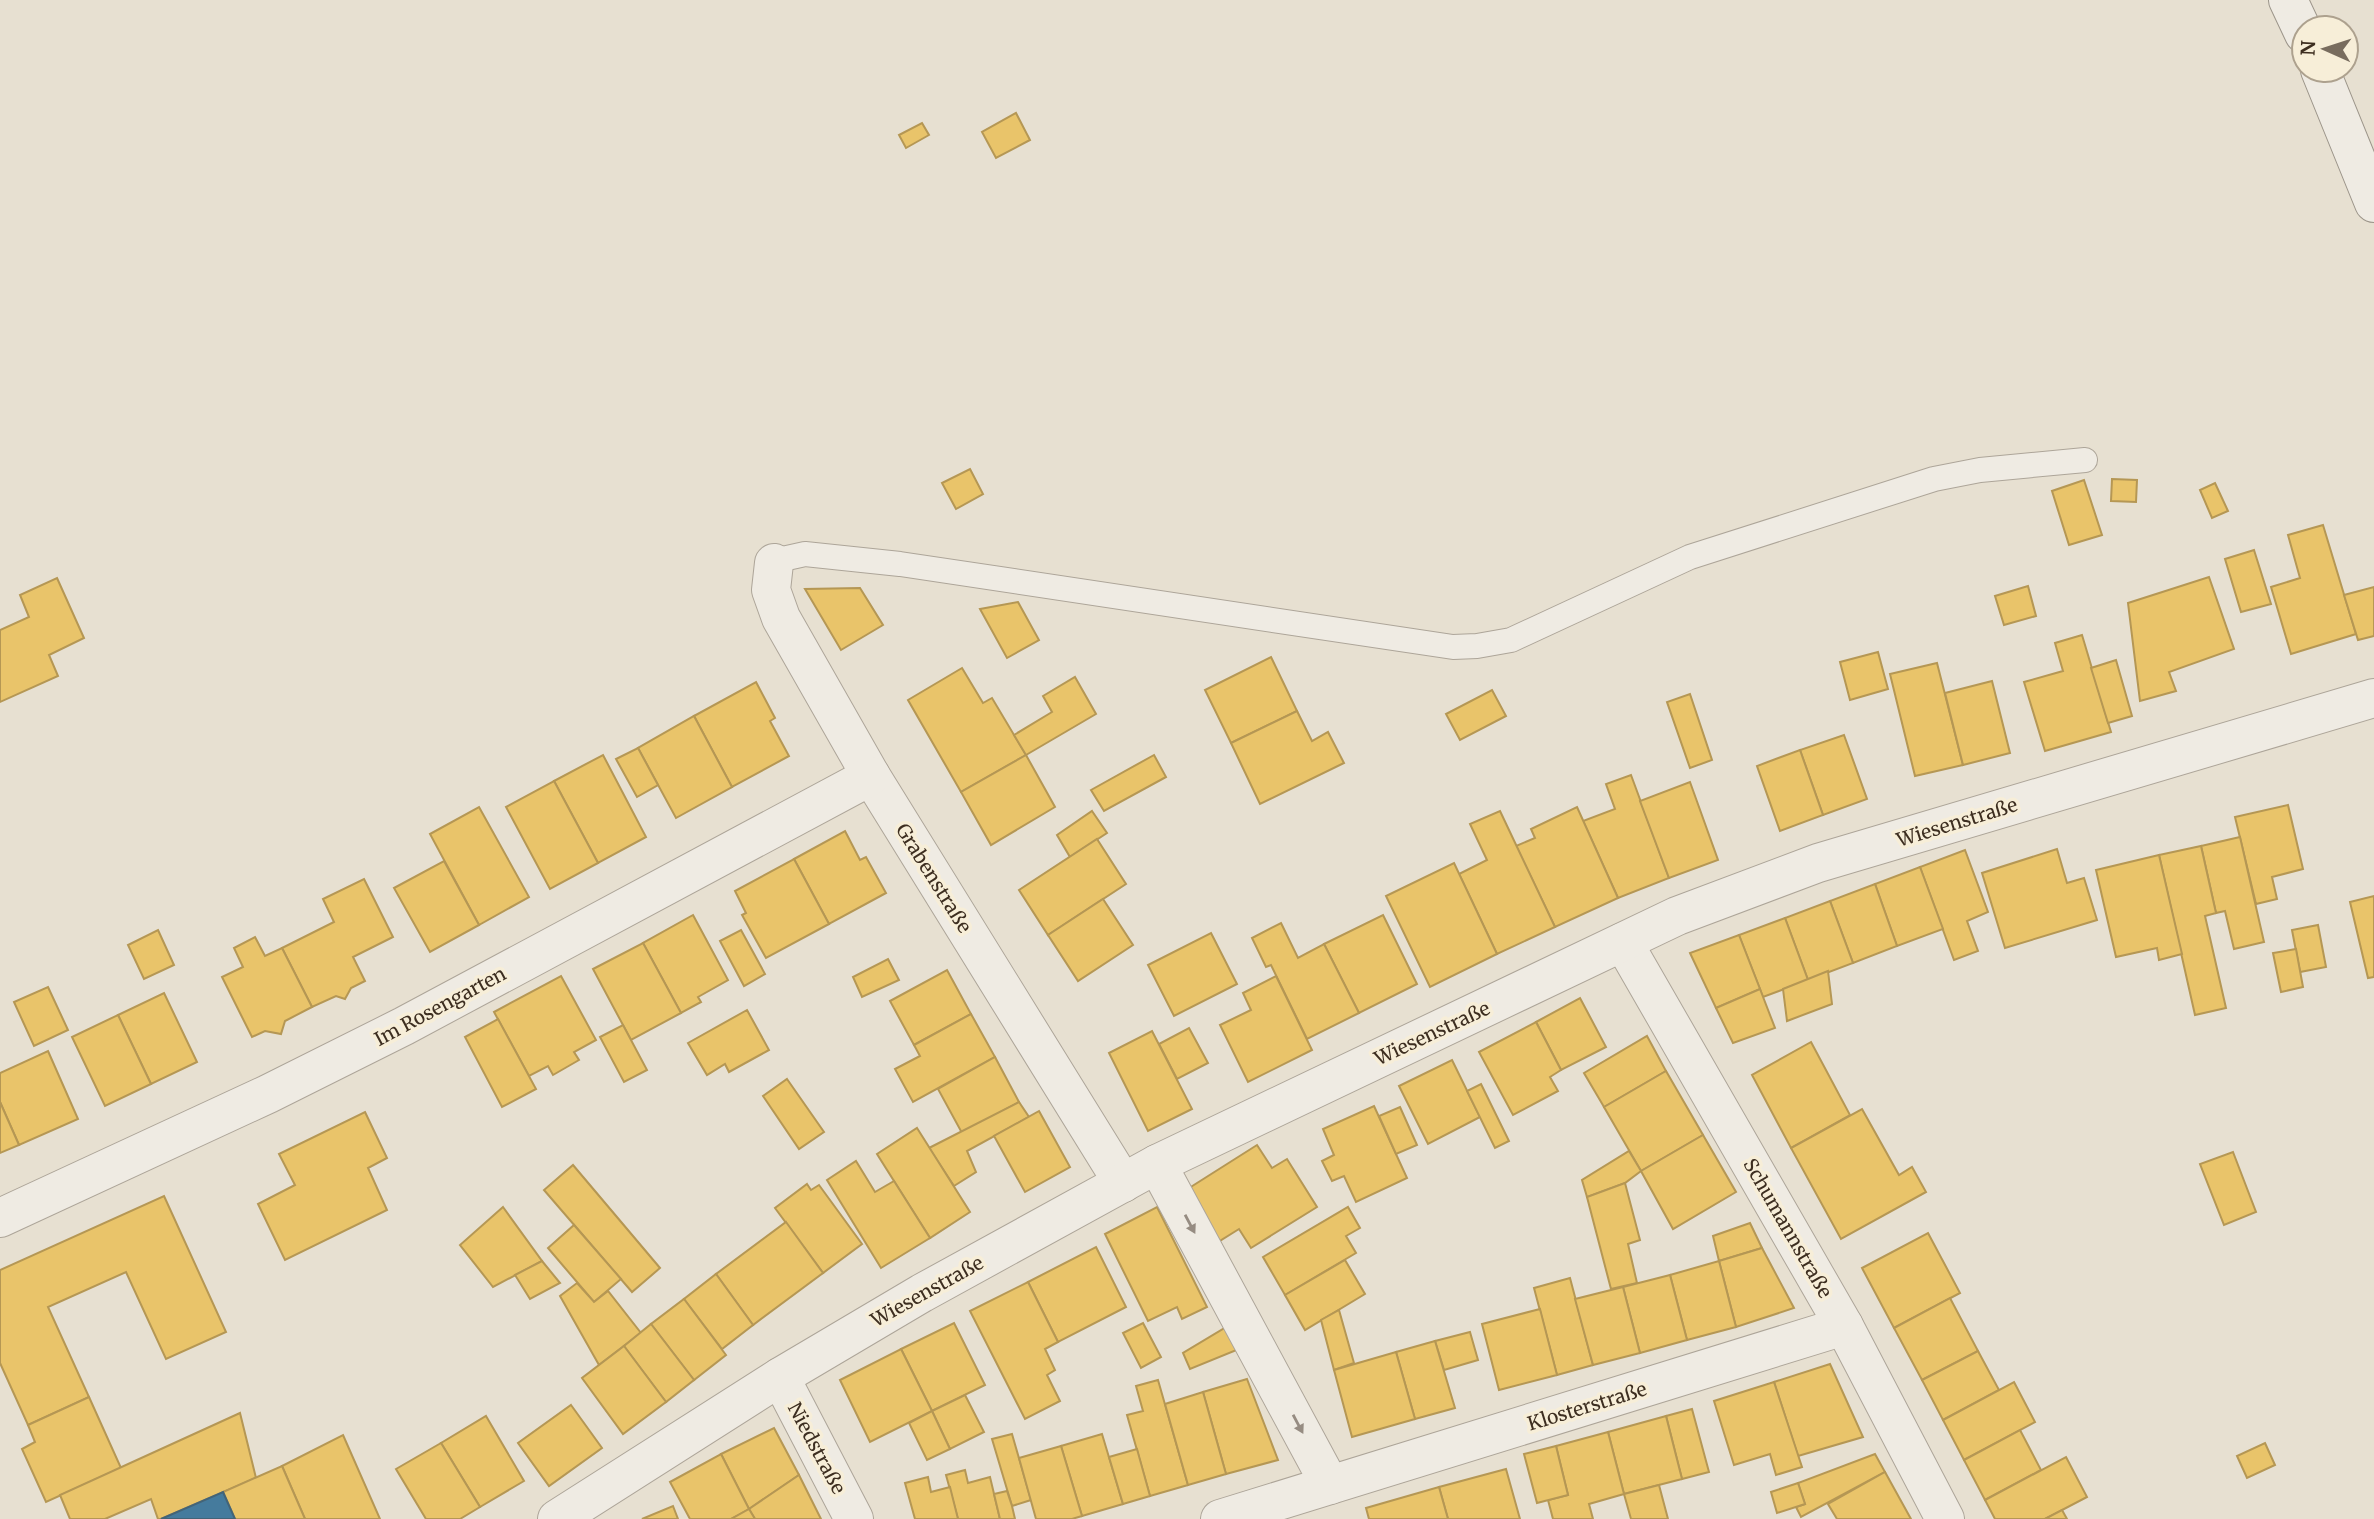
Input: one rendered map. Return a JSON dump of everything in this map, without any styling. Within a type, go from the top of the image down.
[{"type":"street","points":[[2326,84],[2374,203]]},
{"type":"street","name":"Grabenstraße","points":[[774,564],[772,590],[781,618],[871,776],[1123,1183]]},
{"type":"street","name":"Wiesenstraße","points":[[557,1519],[780,1377],[922,1293],[1157,1164],[1677,916],[1818,863],[2374,698]]},
{"type":"street","name":"Im Rosengarten","points":[[0,1218],[268,1094],[379,1038],[871,776]]},
{"type":"street","name":"Schumannstraße","points":[[1623,942],[1844,1326],[1945,1519]]},
{"type":"street","points":[[1157,1164],[1331,1485]]},
{"type":"street","name":"Klosterstraße","points":[[1220,1519],[1844,1326]]},
{"type":"street","name":"Niedstraße","points":[[780,1377],[854,1519]]},
{"type":"lane","points":[[774,564],[805,554],[900,564],[1453,647],[1478,646],[1511,640],[1690,558],[1934,479],[1980,470],[2085,460]]},
{"type":"building: Homes","points":[[1016,113],[1030,140],[996,158],[982,132]]},
{"type":"building: Homes","points":[[922,123],[929,135],[906,148],[899,135]]},
{"type":"building: Homes","points":[[970,469],[983,494],[956,509],[942,483]]},
{"type":"building: Homes","points":[[2112,479],[2137,480],[2136,502],[2111,501]]},
{"type":"building: Homes","points":[[2084,480],[2102,535],[2069,545],[2052,491]]},
{"type":"building: Homes","points":[[2215,483],[2228,511],[2212,518],[2200,490]]},
{"type":"building: Homes","points":[[2323,525],[2356,634],[2291,654],[2271,587],[2300,578],[2288,535]]},
{"type":"building: Homes","points":[[2254,550],[2271,604],[2241,612],[2225,559]]},
{"type":"building: Homes","points":[[2209,577],[2234,649],[2169,672],[2176,691],[2140,701],[2128,603]]},
{"type":"building: Homes","points":[[57,578],[84,638],[49,655],[58,676],[0,702],[0,630],[29,617],[20,595]]},
{"type":"building: Homes","points":[[2028,586],[2036,616],[2004,625],[1995,596]]},
{"type":"building: Homes","points":[[2374,587],[2374,636],[2358,640],[2344,595]]},
{"type":"building: Homes","points":[[860,588],[883,625],[841,650],[805,589]]},
{"type":"building: Homes","points":[[1018,602],[1039,640],[1007,658],[980,609]]},
{"type":"building: Homes","points":[[2082,635],[2111,732],[2045,751],[2024,682],[2063,671],[2055,643]]},
{"type":"building: Homes","points":[[1878,652],[1888,689],[1850,700],[1840,662]]},
{"type":"building: Homes","points":[[1271,657],[1297,711],[1231,743],[1205,690]]},
{"type":"building: Homes","points":[[2116,660],[2132,716],[2108,723],[2091,668]]},
{"type":"building: Homes","points":[[1937,663],[1963,765],[1915,776],[1890,674]]},
{"type":"building: Homes","points":[[962,668],[983,703],[992,698],[1026,755],[961,792],[908,700]]},
{"type":"building: Homes","points":[[1075,677],[1096,714],[1026,755],[1014,735],[1052,712],[1043,696]]},
{"type":"building: Homes","points":[[1992,681],[2010,753],[1963,765],[1945,693]]},
{"type":"building: Homes","points":[[756,682],[775,718],[770,721],[789,756],[732,787],[694,716]]},
{"type":"building: Homes","points":[[1492,690],[1506,716],[1460,740],[1446,714]]},
{"type":"building: Homes","points":[[1690,694],[1712,760],[1690,768],[1667,702]]},
{"type":"building: Homes","points":[[1297,711],[1312,741],[1328,732],[1344,763],[1260,804],[1231,743]]},
{"type":"building: Homes","points":[[694,716],[732,787],[676,818],[638,748]]},
{"type":"building: Homes","points":[[1844,735],[1867,799],[1823,815],[1800,750]]},
{"type":"building: Homes","points":[[638,748],[658,785],[637,797],[616,759]]},
{"type":"building: Homes","points":[[1800,750],[1823,815],[1780,831],[1757,766]]},
{"type":"building: Homes","points":[[603,755],[646,837],[598,863],[554,781]]},
{"type":"building: Homes","points":[[1026,755],[1055,807],[991,845],[961,792]]},
{"type":"building: Homes","points":[[1154,755],[1166,777],[1104,811],[1091,790]]},
{"type":"building: Homes","points":[[1631,775],[1669,878],[1618,898],[1583,821],[1615,809],[1606,784]]},
{"type":"building: Homes","points":[[554,781],[598,863],[550,889],[506,807]]},
{"type":"building: Homes","points":[[1690,782],[1718,860],[1669,878],[1640,801]]},
{"type":"building: Homes","points":[[2288,805],[2303,869],[2272,877],[2277,899],[2256,904],[2235,817]]},
{"type":"building: Homes","points":[[479,807],[529,897],[479,925],[430,834]]},
{"type":"building: Homes","points":[[1577,807],[1618,898],[1555,927],[1516,846],[1535,838],[1531,829]]},
{"type":"building: Homes","points":[[1092,811],[1107,833],[1070,857],[1057,835]]},
{"type":"building: Homes","points":[[1500,811],[1555,927],[1497,954],[1459,874],[1487,860],[1470,824]]},
{"type":"building: Homes","points":[[845,831],[860,860],[866,857],[886,893],[829,924],[794,859]]},
{"type":"building: Homes","points":[[2240,837],[2264,942],[2234,949],[2225,911],[2216,913],[2201,846]]},
{"type":"building: Homes","points":[[1097,839],[1126,884],[1048,935],[1019,890]]},
{"type":"building: Homes","points":[[2201,846],[2216,913],[2205,916],[2226,1008],[2195,1015],[2159,855]]},
{"type":"building: Homes","points":[[2057,849],[2067,883],[2084,878],[2097,920],[2005,948],[1982,873]]},
{"type":"building: Homes","points":[[1965,850],[1988,912],[1967,921],[1978,951],[1954,960],[1920,867]]},
{"type":"building: Homes","points":[[2159,855],[2182,954],[2159,960],[2157,948],[2116,957],[2096,870]]},
{"type":"building: Homes","points":[[794,859],[829,924],[766,958],[742,915],[746,913],[735,891]]},
{"type":"building: Homes","points":[[444,861],[479,925],[430,952],[394,888]]},
{"type":"building: Homes","points":[[1454,863],[1497,954],[1430,987],[1386,896]]},
{"type":"building: Homes","points":[[1920,867],[1943,929],[1897,946],[1875,884]]},
{"type":"building: Homes","points":[[364,879],[393,937],[353,957],[365,981],[351,988],[345,999],[336,996],[312,1007],[282,948],[334,922],[323,899]]},
{"type":"building: Homes","points":[[1875,884],[1897,946],[1853,963],[1830,901]]},
{"type":"building: Homes","points":[[2374,896],[2374,977],[2368,978],[2350,902]]},
{"type":"building: Homes","points":[[1103,899],[1133,945],[1078,981],[1048,935]]},
{"type":"building: Homes","points":[[1830,901],[1853,963],[1808,980],[1785,918]]},
{"type":"building: Homes","points":[[693,915],[728,980],[698,997],[701,1002],[681,1013],[643,943]]},
{"type":"building: Homes","points":[[1383,915],[1417,984],[1359,1013],[1324,944]]},
{"type":"building: Homes","points":[[1785,918],[1808,980],[1763,997],[1739,935]]},
{"type":"building: Homes","points":[[1281,923],[1298,958],[1324,944],[1359,1013],[1307,1039],[1271,965],[1266,967],[1252,938]]},
{"type":"building: Homes","points":[[2318,925],[2326,967],[2300,972],[2292,930]]},
{"type":"building: Homes","points":[[158,930],[174,965],[144,979],[128,945]]},
{"type":"building: Homes","points":[[741,930],[765,974],[744,986],[720,941]]},
{"type":"building: Homes","points":[[1211,933],[1237,984],[1174,1016],[1148,965]]},
{"type":"building: Homes","points":[[1739,935],[1760,989],[1716,1008],[1690,953]]},
{"type":"building: Homes","points":[[255,937],[265,956],[282,948],[312,1007],[285,1021],[281,1034],[265,1031],[252,1037],[222,977],[243,967],[234,948]]},
{"type":"building: Homes","points":[[643,943],[681,1013],[631,1040],[593,969]]},
{"type":"building: Homes","points":[[2296,949],[2303,987],[2281,992],[2273,953]]},
{"type":"building: Homes","points":[[888,959],[899,980],[862,997],[853,977]]},
{"type":"building: Homes","points":[[947,970],[971,1014],[914,1045],[890,1001]]},
{"type":"building: Homes","points":[[1828,971],[1832,1004],[1787,1021],[1783,989]]},
{"type":"building: Homes","points":[[561,976],[596,1040],[574,1052],[579,1060],[553,1075],[548,1066],[529,1076],[494,1012]]},
{"type":"building: Homes","points":[[1276,976],[1312,1050],[1248,1082],[1220,1025],[1251,1010],[1243,993]]},
{"type":"building: Homes","points":[[48,987],[68,1030],[34,1046],[14,1002]]},
{"type":"building: Homes","points":[[1760,989],[1775,1028],[1733,1043],[1716,1008]]},
{"type":"building: Homes","points":[[164,993],[197,1062],[151,1084],[118,1015]]},
{"type":"building: Homes","points":[[1580,998],[1606,1047],[1561,1070],[1536,1022]]},
{"type":"building: Homes","points":[[747,1010],[769,1050],[729,1072],[725,1064],[707,1075],[688,1043]]},
{"type":"building: Homes","points":[[971,1014],[995,1057],[913,1102],[895,1069],[920,1056],[914,1045]]},
{"type":"building: Homes","points":[[118,1015],[151,1084],[105,1106],[72,1037]]},
{"type":"building: Homes","points":[[498,1019],[536,1089],[502,1107],[465,1037]]},
{"type":"building: Homes","points":[[1536,1022],[1561,1070],[1550,1077],[1558,1091],[1513,1115],[1479,1052]]},
{"type":"building: Homes","points":[[623,1025],[647,1070],[624,1082],[600,1037]]},
{"type":"building: Homes","points":[[1189,1028],[1208,1063],[1177,1079],[1159,1044]]},
{"type":"building: Homes","points":[[1152,1031],[1192,1109],[1148,1131],[1109,1053]]},
{"type":"building: Homes","points":[[1647,1036],[1666,1071],[1604,1107],[1584,1073]]},
{"type":"building: Homes","points":[[1811,1042],[1850,1115],[1791,1148],[1752,1075]]},
{"type":"building: Homes","points":[[48,1051],[78,1119],[19,1145],[0,1102],[0,1073]]},
{"type":"building: Homes","points":[[995,1057],[1019,1102],[962,1133],[938,1089]]},
{"type":"building: Homes","points":[[1452,1060],[1480,1117],[1428,1144],[1399,1086]]},
{"type":"building: Homes","points":[[1666,1071],[1703,1135],[1641,1171],[1604,1107]]},
{"type":"building: Homes","points":[[787,1079],[824,1132],[799,1149],[763,1096]]},
{"type":"building: Homes","points":[[1481,1084],[1509,1141],[1495,1148],[1467,1091]]},
{"type":"building: Homes","points":[[0,1102],[19,1145],[0,1153]]},
{"type":"building: Homes","points":[[1019,1102],[1029,1117],[967,1151],[976,1172],[954,1186],[929,1148]]},
{"type":"building: Homes","points":[[1374,1106],[1407,1178],[1356,1202],[1344,1176],[1332,1181],[1322,1161],[1334,1155],[1323,1129]]},
{"type":"building: Homes","points":[[1400,1107],[1417,1145],[1396,1154],[1379,1116]]},
{"type":"building: Homes","points":[[1862,1109],[1899,1175],[1912,1167],[1926,1192],[1841,1239],[1791,1148]]},
{"type":"building: Homes","points":[[1039,1111],[1070,1167],[1025,1192],[994,1136]]},
{"type":"building: Homes","points":[[365,1112],[387,1158],[368,1168],[387,1210],[285,1260],[258,1204],[295,1185],[279,1154]]},
{"type":"building: Homes","points":[[917,1128],[970,1212],[930,1238],[877,1154]]},
{"type":"building: Homes","points":[[1703,1135],[1736,1192],[1673,1229],[1641,1171]]},
{"type":"building: Homes","points":[[1257,1145],[1272,1168],[1287,1159],[1317,1207],[1251,1248],[1239,1229],[1218,1242],[1186,1190]]},
{"type":"building: Homes","points":[[1629,1151],[1641,1171],[1625,1183],[1587,1197],[1582,1180]]},
{"type":"building: Homes","points":[[2233,1152],[2256,1212],[2224,1225],[2200,1164]]},
{"type":"building: Homes","points":[[856,1161],[875,1192],[894,1181],[930,1238],[881,1268],[827,1180]]},
{"type":"building: Homes","points":[[573,1165],[660,1268],[632,1292],[544,1190]]},
{"type":"building: Homes","points":[[1625,1183],[1640,1240],[1628,1244],[1637,1283],[1611,1289],[1587,1197]]},
{"type":"building: Homes","points":[[807,1184],[811,1190],[819,1185],[862,1244],[823,1273],[775,1208]]},
{"type":"building: Homes","points":[[164,1196],[226,1332],[166,1359],[126,1272],[48,1307],[89,1397],[28,1425],[0,1363],[0,1270]]},
{"type":"building: Homes","points":[[503,1207],[542,1261],[493,1287],[460,1245]]},
{"type":"building: Homes","points":[[1157,1207],[1207,1307],[1182,1319],[1177,1307],[1148,1321],[1105,1234]]},
{"type":"building: Homes","points":[[1348,1207],[1360,1228],[1346,1236],[1356,1253],[1285,1295],[1263,1257]]},
{"type":"building: Homes","points":[[786,1222],[823,1273],[753,1325],[716,1274]]},
{"type":"building: Homes","points":[[1750,1223],[1762,1248],[1719,1261],[1713,1236]]},
{"type":"building: Homes","points":[[574,1225],[621,1279],[594,1302],[548,1248]]},
{"type":"building: Homes","points":[[1928,1233],[1960,1293],[1894,1328],[1862,1268]]},
{"type":"building: Homes","points":[[1096,1247],[1126,1307],[1058,1342],[1028,1282]]},
{"type":"building: Homes","points":[[1762,1248],[1794,1308],[1736,1327],[1719,1261]]},
{"type":"building: Homes","points":[[1345,1260],[1365,1294],[1305,1330],[1285,1295]]},
{"type":"building: Homes","points":[[542,1261],[560,1283],[530,1299],[515,1275]]},
{"type":"building: Homes","points":[[1719,1261],[1736,1327],[1687,1340],[1670,1275]]},
{"type":"building: Homes","points":[[716,1274],[753,1325],[722,1349],[684,1299]]},
{"type":"building: Homes","points":[[1670,1275],[1687,1340],[1640,1353],[1623,1287]]},
{"type":"building: Homes","points":[[1570,1278],[1593,1365],[1557,1375],[1534,1288]]},
{"type":"building: Homes","points":[[1028,1282],[1058,1342],[1045,1349],[1055,1370],[1047,1375],[1060,1401],[1025,1419],[970,1311]]},
{"type":"building: Homes","points":[[577,1283],[594,1302],[608,1291],[641,1333],[599,1365],[560,1296]]},
{"type":"building: Homes","points":[[1623,1287],[1640,1353],[1593,1365],[1575,1299]]},
{"type":"building: Homes","points":[[1950,1298],[1978,1351],[1922,1380],[1894,1328]]},
{"type":"building: Homes","points":[[684,1299],[726,1355],[694,1380],[651,1324]]},
{"type":"building: Homes","points":[[1540,1309],[1557,1375],[1499,1390],[1482,1324]]},
{"type":"building: Homes","points":[[1339,1310],[1354,1363],[1334,1370],[1321,1320]]},
{"type":"building: Homes","points":[[954,1323],[985,1385],[932,1411],[901,1349]]},
{"type":"building: Homes","points":[[1143,1323],[1161,1357],[1141,1368],[1123,1333]]},
{"type":"building: Homes","points":[[651,1324],[694,1380],[666,1402],[624,1346]]},
{"type":"building: Homes","points":[[1228,1326],[1239,1349],[1190,1369],[1183,1353]]},
{"type":"building: Homes","points":[[1470,1332],[1478,1360],[1444,1370],[1435,1341]]},
{"type":"building: Homes","points":[[1435,1341],[1455,1408],[1415,1419],[1396,1352]]},
{"type":"building: Homes","points":[[624,1346],[666,1402],[623,1434],[582,1378]]},
{"type":"building: Homes","points":[[901,1349],[932,1411],[870,1442],[840,1380]]},
{"type":"building: Homes","points":[[1978,1351],[1999,1390],[1943,1420],[1922,1380]]},
{"type":"building: Homes","points":[[1396,1352],[1415,1419],[1352,1437],[1334,1370]]},
{"type":"building: Homes","points":[[1830,1364],[1863,1437],[1798,1456],[1774,1382]]},
{"type":"building: Homes","points":[[1247,1379],[1278,1460],[1226,1474],[1203,1392]]},
{"type":"building: Homes","points":[[1158,1380],[1188,1485],[1150,1496],[1127,1415],[1143,1411],[1136,1386]]},
{"type":"building: Homes","points":[[1774,1382],[1802,1467],[1776,1475],[1770,1454],[1734,1465],[1714,1401]]},
{"type":"building: Homes","points":[[2014,1382],[2035,1422],[1964,1460],[1943,1420]]},
{"type":"building: Homes","points":[[1203,1392],[1226,1474],[1188,1485],[1165,1404]]},
{"type":"building: Homes","points":[[965,1395],[984,1432],[950,1449],[932,1411]]},
{"type":"building: Homes","points":[[89,1397],[121,1468],[46,1502],[22,1449],[35,1442],[28,1425]]},
{"type":"building: Homes","points":[[571,1405],[602,1448],[549,1486],[518,1443]]},
{"type":"building: Homes","points":[[1692,1409],[1709,1472],[1682,1479],[1666,1416]]},
{"type":"building: Homes","points":[[932,1411],[950,1449],[927,1460],[909,1423]]},
{"type":"building: Homes","points":[[240,1413],[256,1478],[161,1519],[158,1519],[151,1499],[105,1519],[70,1519],[60,1495]]},
{"type":"building: Homes","points":[[486,1416],[524,1481],[480,1507],[441,1443]]},
{"type":"building: Homes","points":[[1666,1416],[1682,1479],[1624,1494],[1608,1432]]},
{"type":"building: Homes","points":[[774,1428],[799,1475],[749,1509],[721,1454]]},
{"type":"building: Homes","points":[[2020,1430],[2041,1470],[1985,1500],[1964,1460]]},
{"type":"building: Homes","points":[[1608,1432],[1624,1494],[1589,1504],[1593,1519],[1553,1519],[1548,1500],[1568,1495],[1556,1446]]},
{"type":"building: Homes","points":[[1012,1434],[1031,1500],[1012,1506],[992,1439]]},
{"type":"building: Homes","points":[[1102,1434],[1123,1504],[1082,1516],[1061,1446]]},
{"type":"building: Homes","points":[[343,1435],[380,1519],[305,1519],[282,1466]]},
{"type":"building: Homes","points":[[441,1443],[480,1507],[460,1519],[426,1519],[396,1469]]},
{"type":"building: Homes","points":[[2265,1443],[2275,1465],[2247,1478],[2237,1456]]},
{"type":"building: Homes","points":[[1061,1446],[1082,1516],[1072,1519],[1036,1519],[1019,1458]]},
{"type":"building: Homes","points":[[1556,1446],[1568,1495],[1537,1503],[1524,1454]]},
{"type":"building: Homes","points":[[1137,1449],[1150,1496],[1123,1504],[1109,1457]]},
{"type":"building: Homes","points":[[721,1454],[749,1509],[731,1519],[690,1519],[670,1482]]},
{"type":"building: Homes","points":[[1875,1454],[1885,1472],[1801,1517],[1796,1507],[1805,1504],[1798,1483]]},
{"type":"building: Homes","points":[[2066,1457],[2087,1497],[2045,1519],[1995,1519],[1985,1500]]},
{"type":"building: Homes","points":[[282,1466],[305,1519],[235,1519],[223,1492]]},
{"type":"building: Homes","points":[[1506,1469],[1520,1519],[1448,1519],[1439,1487]]},
{"type":"building: Homes","points":[[965,1470],[968,1483],[990,1477],[1000,1519],[958,1519],[946,1475]]},
{"type":"building: Homes","points":[[1885,1472],[1911,1519],[1837,1519],[1828,1504]]},
{"type":"building: Homes","points":[[799,1475],[821,1519],[755,1519],[749,1509]]},
{"type":"building: Homes","points":[[928,1477],[931,1492],[950,1487],[958,1519],[915,1519],[905,1483]]},
{"type":"building: Homes","points":[[1798,1483],[1805,1504],[1777,1513],[1771,1492]]},
{"type":"building: Homes","points":[[1659,1485],[1668,1519],[1631,1519],[1624,1494]]},
{"type":"building: Homes","points":[[1439,1487],[1448,1519],[1369,1519],[1366,1508]]},
{"type":"building: Homes","points":[[1007,1491],[1015,1519],[1000,1519],[994,1494]]},
{"type":"building: Homes","points":[[673,1506],[678,1519],[642,1519]]},
{"type":"building: Homes","points":[[749,1509],[755,1519],[731,1519]]},
{"type":"building: Homes","points":[[2062,1510],[2067,1519],[2045,1519]]},
{"type":"building: Public","points":[[223,1492],[235,1519],[161,1519]]}]
